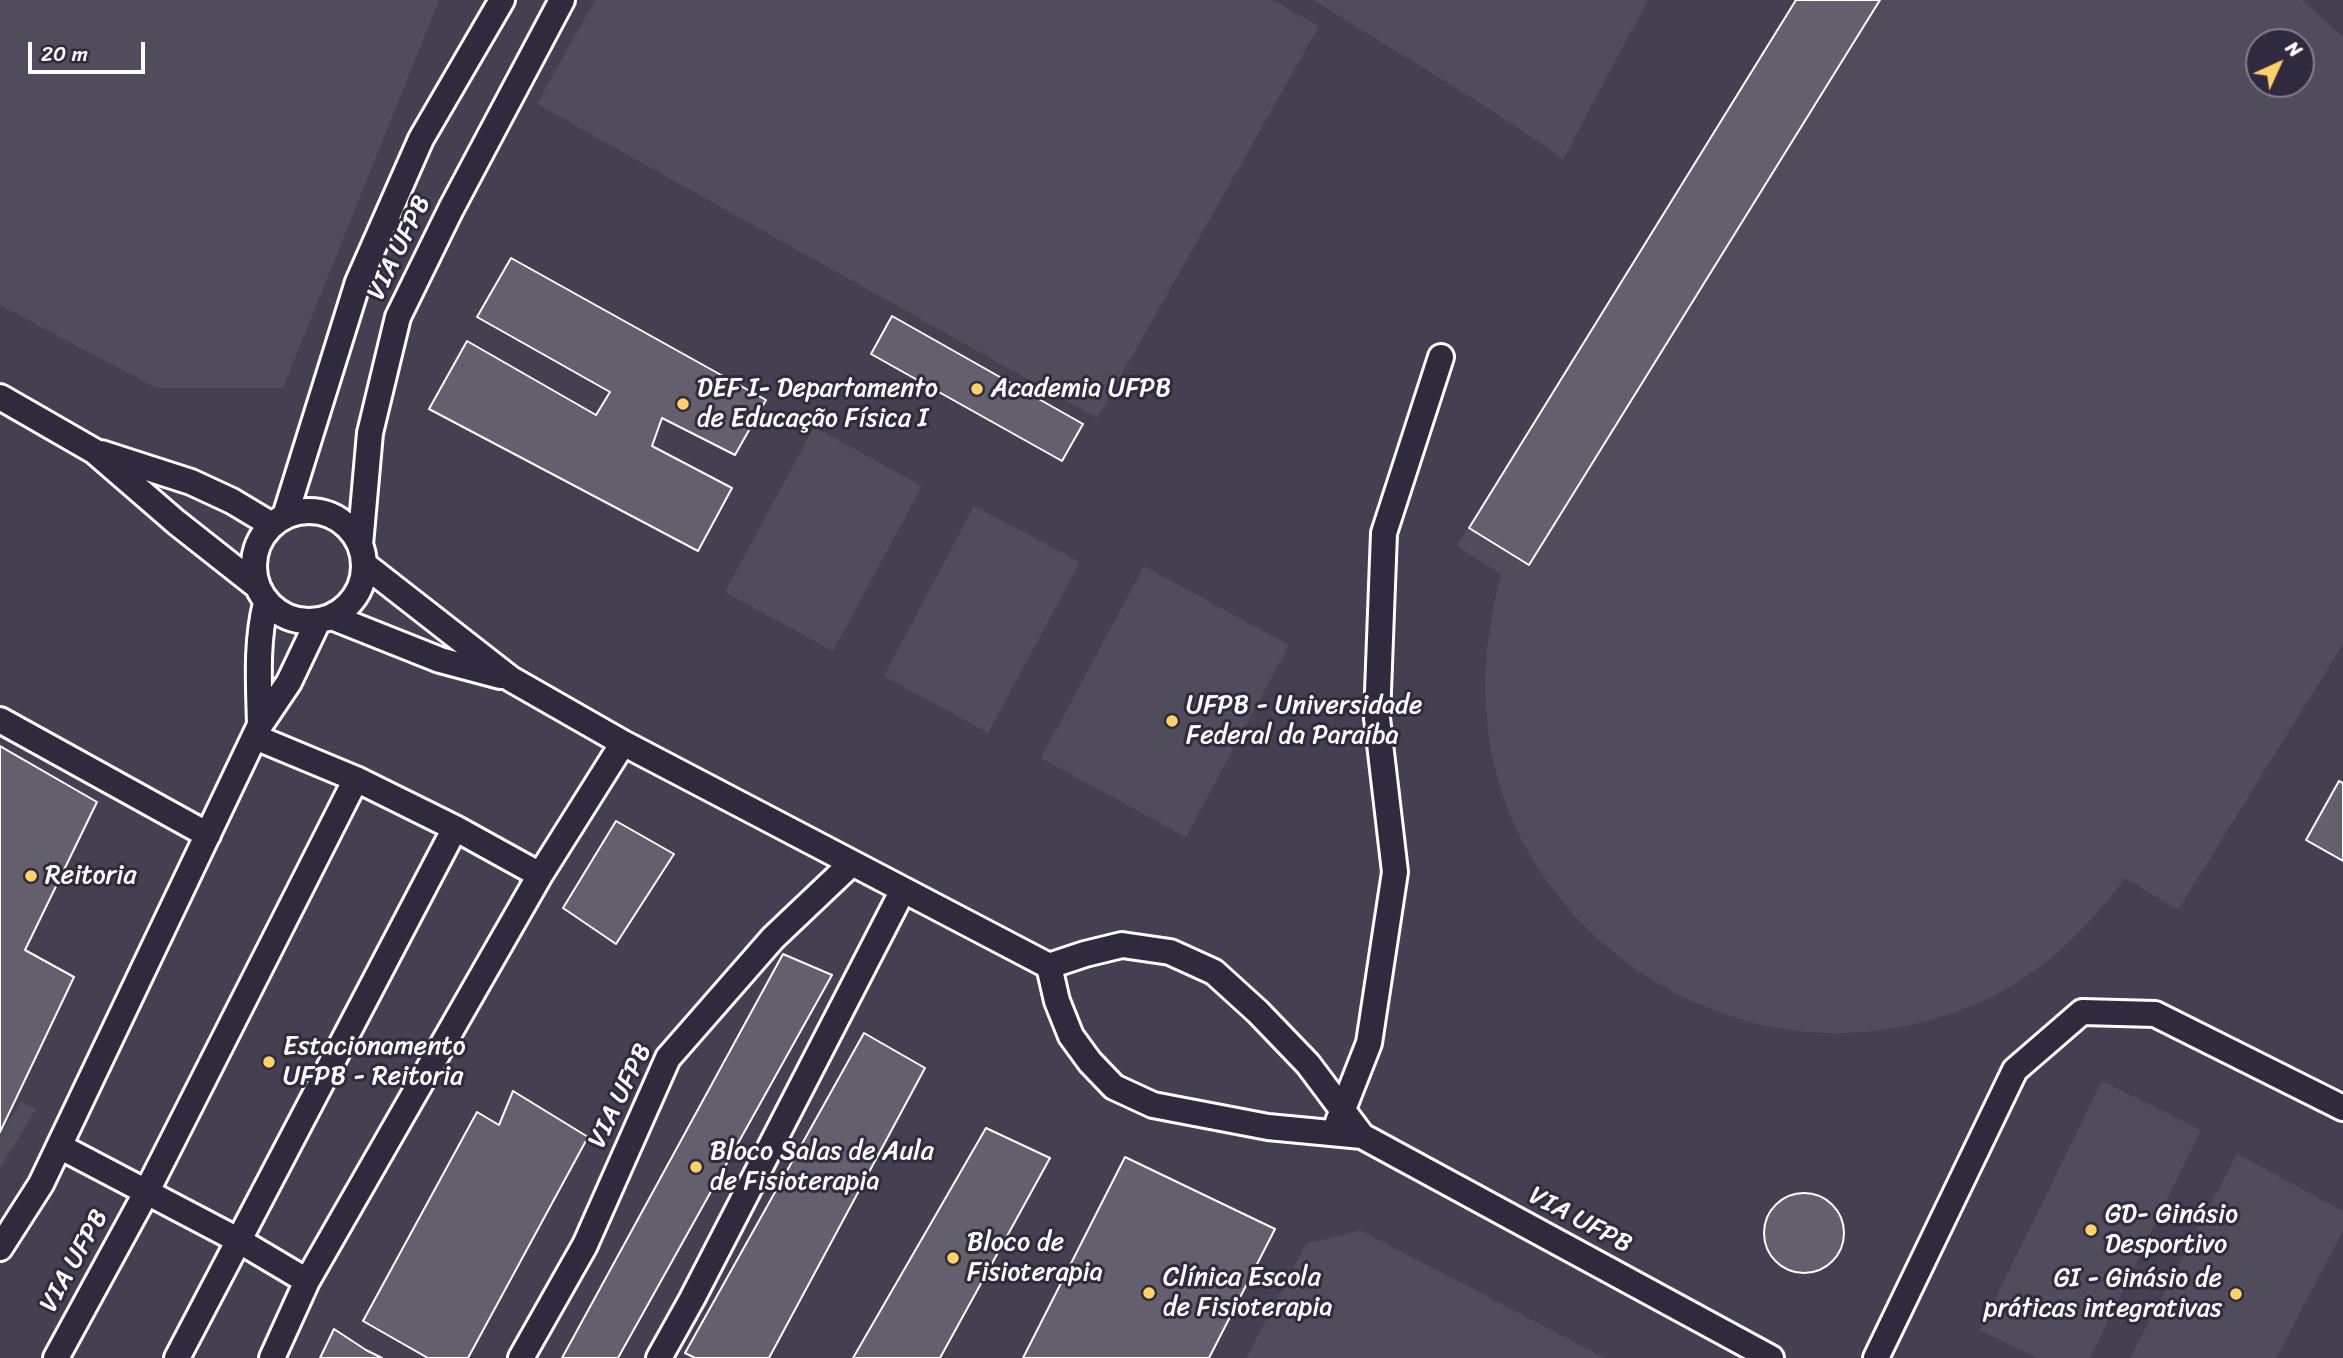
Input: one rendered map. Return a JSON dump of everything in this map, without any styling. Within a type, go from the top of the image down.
[{"type":"lane","name":"VIA UFPB","points":[[257,731],[262,594],[253,564],[258,542],[279,520],[358,282],[421,139],[502,0]]},
{"type":"lane","name":"VIA UFPB","points":[[0,1248],[41,1184],[257,731],[325,619],[350,605],[361,586],[370,433],[398,317],[451,209],[562,0]]},
{"type":"lane","points":[[1338,1122],[1369,1043],[1395,872],[1377,718],[1384,533],[1441,357]]},
{"type":"lane","points":[[0,397],[94,451],[262,594],[281,614],[299,621],[325,619],[440,660],[510,679]]},
{"type":"lane","points":[[94,451],[191,482],[279,520],[302,511],[321,512],[337,519],[351,530],[363,555],[510,679],[623,743],[1049,967],[1122,945],[1170,952],[1214,972],[1258,1012],[1308,1064],[1338,1122]]},
{"type":"lane","points":[[0,720],[208,835]]},
{"type":"lane","points":[[257,731],[455,828],[540,874]]},
{"type":"lane","points":[[272,1358],[307,1281],[540,874],[623,743]]},
{"type":"lane","name":"VIA UFPB","points":[[56,1358],[146,1193],[356,779]]},
{"type":"lane","points":[[177,1358],[455,828]]},
{"type":"lane","name":"VIA UFPB","points":[[521,1358],[585,1245],[668,1058],[773,938],[852,863]]},
{"type":"lane","points":[[659,1358],[903,890]]},
{"type":"lane","name":"VIA UFPB","points":[[1049,967],[1071,1036],[1090,1062],[1114,1087],[1153,1105],[1268,1127],[1338,1122],[1771,1358]]},
{"type":"lane","points":[[1876,1358],[2015,1070],[2082,1013],[2155,1014],[2343,1108]]},
{"type":"lane","name":"VIA UFPB","points":[[59,1146],[238,1241],[307,1281]]},
{"type":"shaded area","name":"UFPB - Universidade Federal da Paraíba","points":[[0,0],[2343,0],[2343,1358],[0,1358]]},
{"type":"shaded area","points":[[0,0],[439,0],[283,388],[156,388],[0,305]]},
{"type":"shaded area","points":[[595,0],[1272,0],[1319,26],[1097,418],[537,104]]},
{"type":"shaded area","points":[[1313,0],[1648,0],[1563,159],[1485,106]]},
{"type":"shaded area","points":[[1796,0],[2302,0],[2343,37],[2343,644],[2178,910],[2125,878],[2075,936],[2022,980],[1957,1011],[1911,1025],[1887,1029],[1864,1032],[1798,1031],[1734,1017],[1674,992],[1620,957],[1572,913],[1533,860],[1505,801],[1489,737],[1486,696],[1492,614],[1501,574],[1457,546]]},
{"type":"shaded area","points":[[814,427],[922,486],[833,651],[725,592]]},
{"type":"shaded area","points":[[974,506],[1080,562],[988,733],[884,676]]},
{"type":"shaded area","points":[[1144,566],[1289,645],[1186,837],[1041,758]]},
{"type":"shaded area","name":"GD- Ginásio Desportivo","points":[[2102,1081],[2201,1130],[2090,1358],[2038,1358],[1980,1330]]},
{"type":"shaded area","points":[[21,1101],[36,1109],[0,1168],[0,1135]]},
{"type":"shaded area","name":"GI - Ginásio de práticas integrativas","points":[[2237,1154],[2343,1211],[2343,1231],[2276,1358],[2130,1358]]},
{"type":"shaded area","points":[[1360,1230],[1605,1358],[1246,1358],[1306,1244]]},
{"type":"building","points":[[1796,0],[1880,0],[1529,565],[1469,528]]},
{"type":"building","name":"DEF I- Departamento de Educação Física I","points":[[511,258],[766,400],[735,455],[662,418],[652,446],[732,488],[698,551],[429,409],[467,341],[596,415],[610,392],[477,317]]},
{"type":"building","name":"Academia UFPB","points":[[892,316],[1083,424],[1062,461],[871,354]]},
{"type":"building","name":"Reitoria","points":[[0,746],[97,802],[25,950],[74,977],[0,1132]]},
{"type":"building","points":[[2339,781],[2343,783],[2343,861],[2306,840]]},
{"type":"building","points":[[616,821],[674,854],[616,944],[563,908]]},
{"type":"building","name":"Bloco Salas de Aula de Fisioterapia","points":[[783,954],[832,975],[618,1358],[562,1358]]},
{"type":"building","points":[[864,1033],[925,1068],[769,1358],[695,1358],[685,1353]]},
{"type":"building","points":[[513,1091],[588,1137],[468,1358],[428,1358],[363,1321],[477,1112],[499,1125]]},
{"type":"building","name":"Bloco de Fisioterapia","points":[[986,1128],[1050,1158],[940,1358],[853,1358]]},
{"type":"building","name":"Clínica Escola de Fisioterapia","points":[[1125,1157],[1275,1229],[1209,1358],[1023,1358]]},
{"type":"building","points":[[1796,1193],[1812,1193],[1833,1204],[1844,1225],[1844,1241],[1833,1262],[1812,1273],[1796,1273],[1782,1267],[1770,1255],[1764,1241],[1764,1225],[1770,1211],[1782,1199]]},
{"type":"building","points":[[334,1329],[366,1350],[382,1358],[320,1358]]},
{"type":"place","name":"Academia UFPB","points":[[977,389]]},
{"type":"place","name":"DEF I- Departamento de Educação Física I","points":[[683,404]]},
{"type":"place","name":"UFPB - Universidade Federal da Paraíba","points":[[1172,721]]},
{"type":"place","name":"Reitoria","points":[[31,876]]},
{"type":"place","name":"Estacionamento UFPB - Reitoria","points":[[269,1062]]},
{"type":"place","name":"Bloco Salas de Aula de Fisioterapia","points":[[696,1167]]},
{"type":"place","name":"GD- Ginásio Desportivo","points":[[2091,1230]]},
{"type":"place","name":"Bloco de Fisioterapia","points":[[953,1258]]},
{"type":"place","name":"Clínica Escola de Fisioterapia","points":[[1149,1293]]},
{"type":"place","name":"GI - Ginásio de práticas integrativas","points":[[2236,1294]]}]
